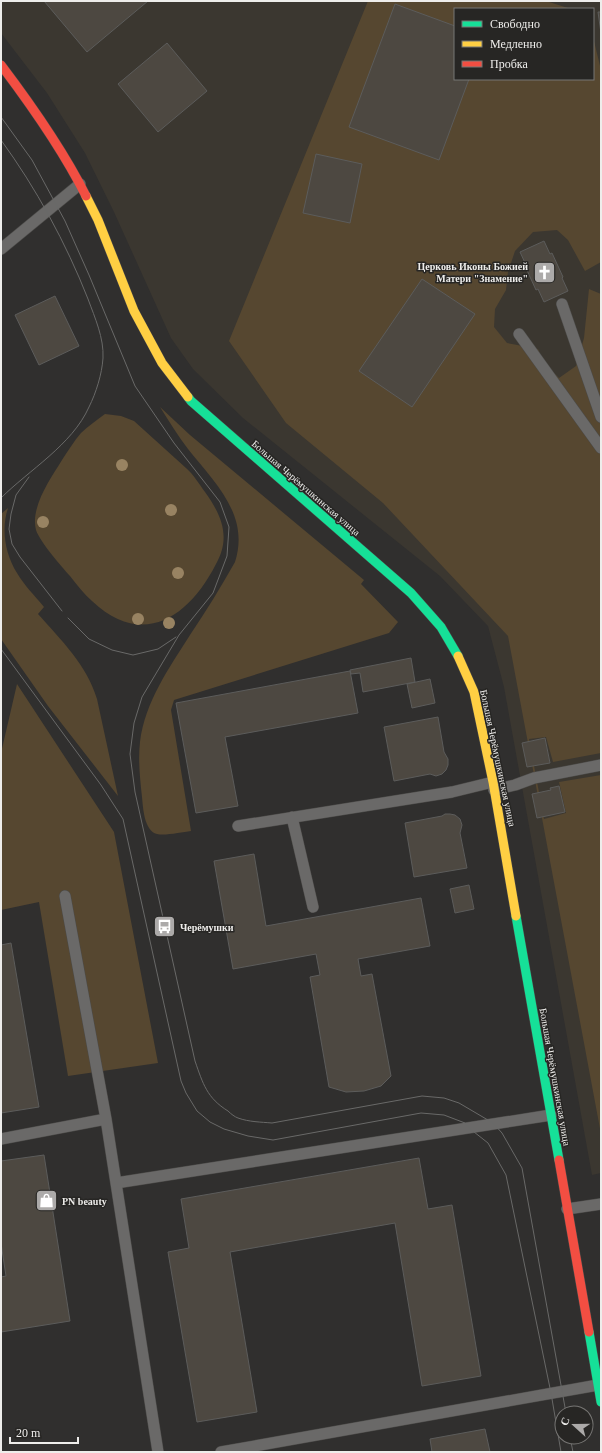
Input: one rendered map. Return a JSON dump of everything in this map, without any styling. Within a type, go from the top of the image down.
[{"type":"street","name":"Большая Черёмушкинская улица","points":[[1,65],[27,99],[80,184],[98,220],[134,311],[162,363],[191,401],[411,593],[441,627],[458,654],[474,692],[494,786],[601,1402]]},
{"type":"lane","points":[[1,249],[80,184]]},
{"type":"lane","points":[[562,304],[601,416]]},
{"type":"lane","points":[[519,334],[601,448]]},
{"type":"lane","points":[[238,826],[452,792],[494,786],[515,785],[534,778],[601,765]]},
{"type":"lane","points":[[292,817],[313,907]]},
{"type":"lane","points":[[65,896],[106,1119],[158,1452]]},
{"type":"lane","points":[[116,1183],[551,1114]]},
{"type":"lane","points":[[1,1139],[106,1119]]},
{"type":"lane","points":[[567,1210],[601,1204]]},
{"type":"lane","points":[[221,1452],[598,1385]]},
{"type":"shaded area","points":[[1,1],[601,1],[601,1173],[592,1175],[504,687],[488,626],[440,576],[243,418],[193,369],[171,338],[114,212],[85,153],[47,93],[1,33]]},
{"type":"shaded area","points":[[368,1],[546,1],[568,8],[454,8],[454,80],[594,80],[594,41],[601,70],[601,262],[585,271],[568,240],[557,230],[533,232],[515,251],[508,272],[506,290],[495,309],[494,327],[507,343],[538,349],[544,363],[559,378],[576,366],[584,338],[589,289],[601,294],[601,753],[553,762],[546,737],[529,739],[544,819],[566,813],[559,782],[601,775],[601,1134],[508,636],[383,503],[286,423],[229,341]]},
{"type":"shaded area","points":[[160,407],[190,435],[364,580],[361,584],[398,622],[389,633],[174,700],[171,710],[191,831],[164,835],[153,832],[149,828],[145,818],[139,763],[139,749],[143,727],[152,699],[166,673],[235,562],[238,545],[238,529],[234,515],[219,487],[184,444]]},
{"type":"shaded area","points":[[105,414],[121,416],[134,421],[189,471],[216,510],[220,518],[224,536],[221,554],[216,564],[205,583],[192,599],[178,612],[163,620],[147,624],[129,623],[111,615],[92,601],[51,554],[36,530],[36,512],[39,502],[52,475],[81,433]]},
{"type":"shaded area","points":[[8,508],[5,524],[5,541],[13,566],[26,586],[44,607],[38,614],[64,643],[80,664],[93,687],[97,699],[118,796],[48,706],[1,639],[1,514]]},
{"type":"shaded area","points":[[17,684],[114,832],[158,1063],[68,1076],[39,902],[1,910],[1,753]]},
{"type":"building","points":[[44,1],[148,1],[87,52]]},
{"type":"building","points":[[395,4],[454,26],[454,80],[469,80],[439,160],[349,127]]},
{"type":"building","points":[[598,12],[601,12],[601,33]]},
{"type":"building","points":[[167,43],[207,91],[158,132],[118,84]]},
{"type":"building","points":[[316,154],[362,164],[350,223],[303,213]]},
{"type":"building","name":"Церковь Иконы Божией Матери \"Знамение\"","points":[[544,241],[550,254],[552,253],[568,291],[544,302],[538,289],[536,290],[520,252]]},
{"type":"building","points":[[422,279],[475,314],[412,407],[359,371]]},
{"type":"building","points":[[55,296],[79,346],[39,365],[15,315]]},
{"type":"building","points":[[411,658],[415,682],[363,692],[360,673],[351,674],[350,670]]},
{"type":"building","points":[[350,671],[358,713],[225,737],[238,806],[196,813],[176,703]]},
{"type":"building","points":[[430,679],[435,703],[412,708],[407,684]]},
{"type":"building","points":[[438,717],[444,752],[448,759],[446,770],[442,774],[436,776],[430,774],[394,781],[384,727]]},
{"type":"building","points":[[545,738],[550,763],[527,767],[522,743]]},
{"type":"building","points":[[559,786],[565,812],[537,818],[532,794],[551,790],[550,788]]},
{"type":"building","points":[[445,814],[455,815],[460,819],[462,825],[460,833],[467,868],[414,877],[405,823],[442,816]]},
{"type":"building","points":[[254,854],[266,926],[421,898],[430,946],[358,959],[361,976],[372,974],[391,1076],[381,1086],[364,1091],[346,1092],[329,1087],[310,977],[320,975],[316,954],[233,969],[214,861]]},
{"type":"building","points":[[469,885],[474,909],[455,913],[450,889]]},
{"type":"building","points":[[11,943],[39,1107],[1,1113],[1,945]]},
{"type":"building","points":[[44,1155],[70,1321],[1,1332],[1,1277],[6,1276],[1,1243],[1,1161]]},
{"type":"building","points":[[419,1158],[428,1209],[452,1205],[481,1376],[422,1386],[395,1223],[230,1252],[257,1412],[197,1422],[168,1252],[189,1248],[181,1199]]},
{"type":"building","points":[[485,1429],[490,1452],[432,1452],[430,1439]]},
{"type":"tram line","points":[[1,117],[32,160],[65,221],[135,386],[174,443],[220,502],[229,527],[227,556],[213,593],[179,635],[142,697],[134,723],[130,754],[135,792],[195,1061],[203,1084],[210,1096],[221,1106],[237,1118],[251,1121],[272,1123],[422,1096],[444,1098],[459,1103],[493,1123],[502,1133],[522,1168],[565,1405]]},
{"type":"tram line","points":[[1,140],[38,197],[70,257],[96,321],[101,336],[103,351],[100,377],[96,390],[81,421],[61,445],[1,498]]},
{"type":"tram line","points":[[29,477],[16,495],[11,514],[9,529],[12,544],[20,557],[62,611]]},
{"type":"tram line","points":[[68,618],[89,639],[112,650],[133,655],[158,649],[176,637]]},
{"type":"tram line","points":[[1,649],[101,785],[123,819],[181,1081],[186,1093],[197,1111],[210,1122],[224,1129],[248,1136],[273,1140],[421,1113],[444,1115],[465,1123],[488,1143],[506,1175],[551,1393],[561,1452]]},
{"type":"tram line","points":[[572,1445],[573,1452]]},
{"type":"traffic: fast","points":[[188,397],[411,593],[441,627],[458,656]]},
{"type":"traffic: fast","points":[[516,916],[559,1160]]},
{"type":"traffic: fast","points":[[589,1332],[601,1402]]},
{"type":"traffic: slow","points":[[86,196],[98,220],[134,311],[162,363],[188,397]]},
{"type":"traffic: slow","points":[[458,656],[474,692],[493,782],[516,916]]},
{"type":"traffic: jam","points":[[1,65],[46,129],[86,196]]},
{"type":"traffic: jam","points":[[559,1160],[589,1332]]},
{"type":"place","name":"Церковь Иконы Божией Матери \"Знамение\"","points":[[544,272]]},
{"type":"place","name":"Черёмушки","points":[[165,927]]},
{"type":"place","name":"PN beauty","points":[[47,1201]]}]
